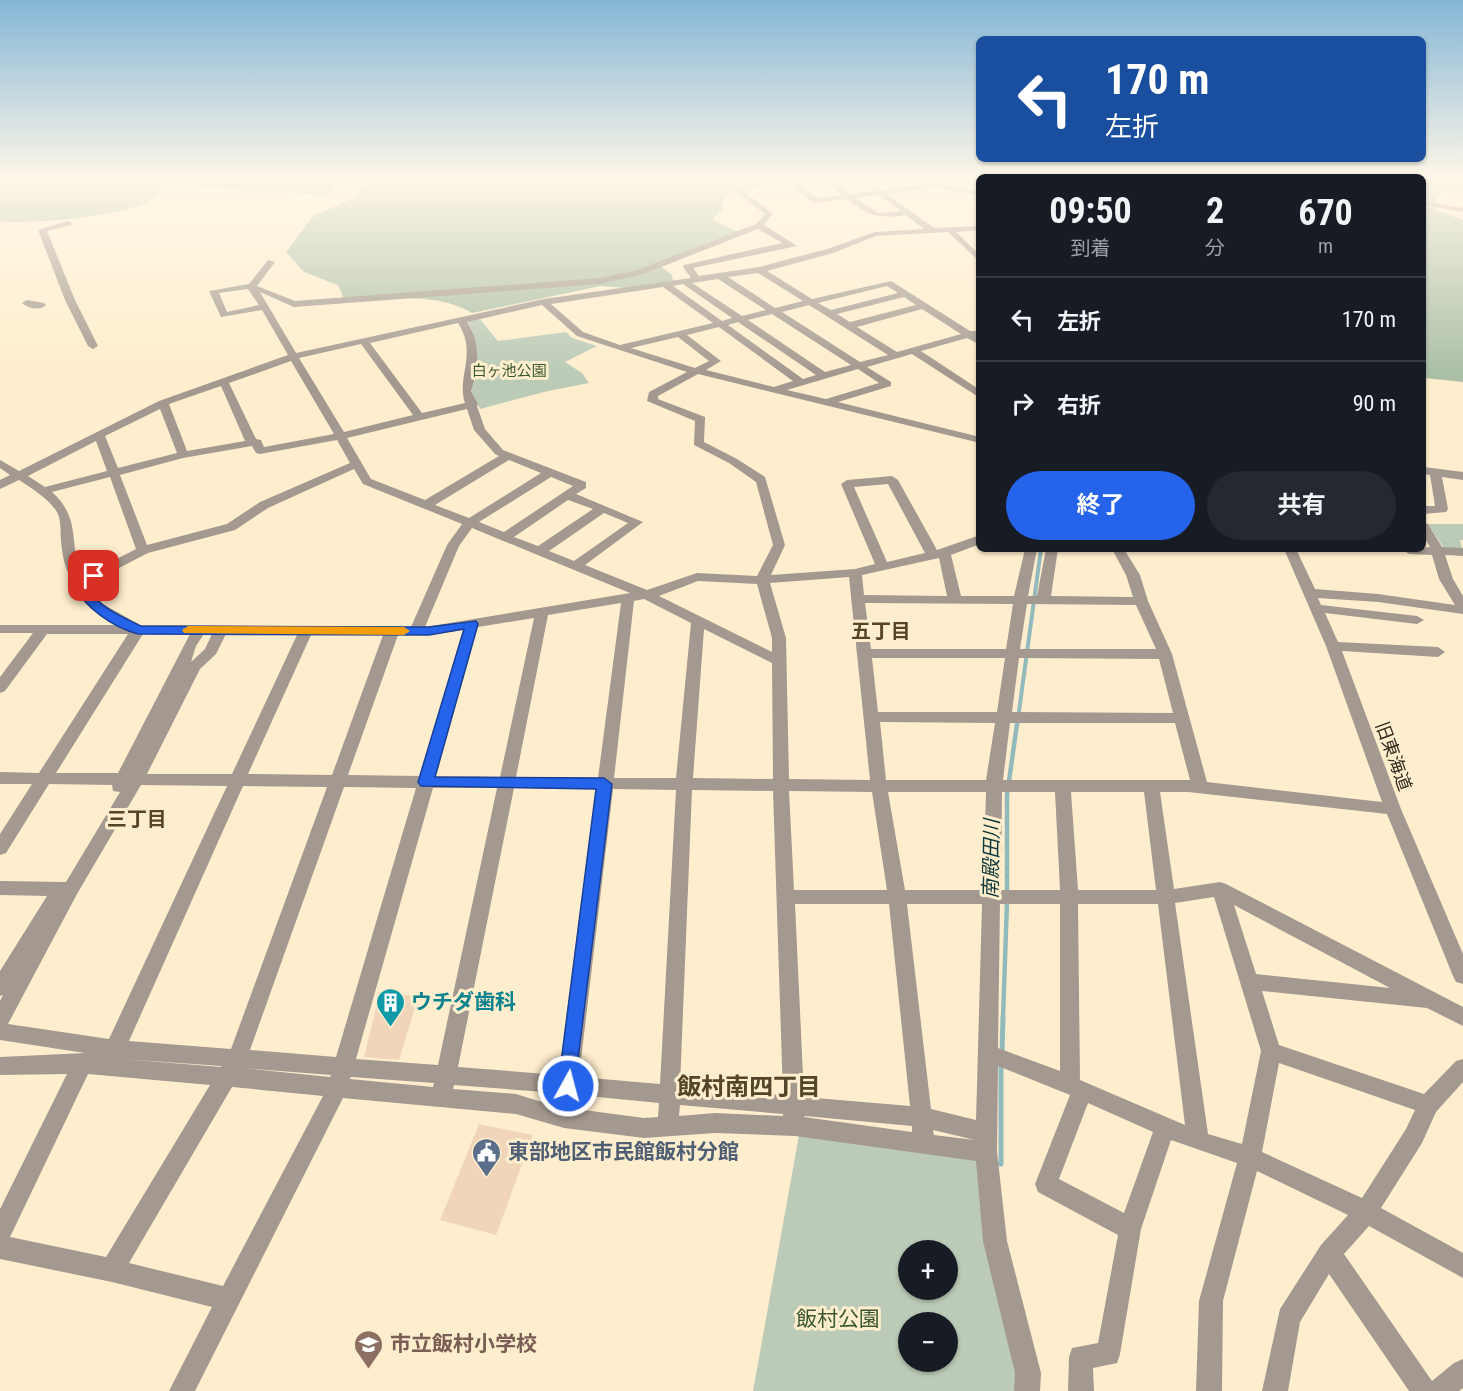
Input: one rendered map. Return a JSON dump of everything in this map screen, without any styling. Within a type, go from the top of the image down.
[{"type":"street","points":[[48,244],[70,300],[93,346]]},
{"type":"street","points":[[264,307],[224,315],[214,291],[260,287],[276,298],[294,304],[590,282],[640,272],[713,244]]},
{"type":"street","points":[[697,279],[687,267],[789,244],[810,257]]},
{"type":"street","points":[[0,485],[163,403],[294,356],[544,302],[760,270],[810,257],[847,244]]},
{"type":"street","points":[[964,244],[976,255]]},
{"type":"street","points":[[252,287],[271,262]]},
{"type":"street","points":[[760,270],[897,356]]},
{"type":"street","points":[[640,272],[661,284],[802,382]]},
{"type":"street","points":[[720,276],[887,384],[826,402]]},
{"type":"street","points":[[684,281],[824,376]]},
{"type":"street","points":[[620,348],[888,283],[976,340]]},
{"type":"street","points":[[252,287],[367,481],[646,595],[779,661]]},
{"type":"street","points":[[828,314],[905,294]]},
{"type":"street","points":[[544,302],[580,334],[620,348],[699,371],[976,439]]},
{"type":"street","points":[[27,303],[41,305]]},
{"type":"street","points":[[848,326],[923,306]]},
{"type":"street","points":[[461,320],[470,338],[472,376],[466,391],[473,404],[480,430],[499,452],[582,485],[505,537]]},
{"type":"street","points":[[776,390],[976,333]]},
{"type":"street","points":[[680,334],[716,362],[652,394],[652,401],[701,419],[698,443],[734,461],[761,480],[779,545],[762,580],[779,638],[781,785],[794,1116]]},
{"type":"street","points":[[363,340],[420,417]]},
{"type":"street","points":[[914,351],[976,392]]},
{"type":"street","points":[[223,380],[252,443]]},
{"type":"street","points":[[163,403],[183,455]]},
{"type":"street","points":[[42,490],[114,474],[183,455],[257,442],[260,451],[340,436],[473,404]]},
{"type":"street","points":[[99,434],[143,550]]},
{"type":"street","points":[[426,505],[508,456]]},
{"type":"street","points":[[0,464],[42,490],[61,507],[67,521],[67,545],[78,584],[86,598],[106,614],[138,630]]},
{"type":"street","points":[[78,584],[143,550],[231,527],[264,505],[357,464]]},
{"type":"street","points":[[1426,510],[1442,509],[1429,472],[1463,476]]},
{"type":"street","points":[[416,631],[453,545],[470,523],[549,473]]},
{"type":"street","points":[[883,567],[847,484],[892,480],[939,554],[955,599]]},
{"type":"street","points":[[567,495],[637,522],[576,566]]},
{"type":"street","points":[[540,551],[602,509]]},
{"type":"street","points":[[1426,530],[1437,549],[1446,579],[1463,608]]},
{"type":"street","points":[[0,628],[416,631],[646,595],[697,578],[762,580],[855,573],[939,554],[976,540]]},
{"type":"street","points":[[1426,549],[1463,552]]},
{"type":"street","points":[[1031,552],[1032,601]]},
{"type":"street","points":[[1028,1391],[1028,1373],[995,1241],[986,1142],[998,1056],[1003,785],[1032,601],[1051,552]]},
{"type":"street","points":[[1120,552],[1133,575],[1141,601],[1165,654],[1200,787]]},
{"type":"street","name":"旧東海道","points":[[1291,552],[1333,646],[1393,808],[1463,976]]},
{"type":"street","points":[[855,573],[879,786],[897,895],[924,1142]]},
{"type":"street","points":[[1310,593],[1463,608]]},
{"type":"street","points":[[564,1118],[628,598]]},
{"type":"street","points":[[858,599],[1141,601]]},
{"type":"street","points":[[1316,608],[1417,620]]},
{"type":"street","points":[[441,1098],[542,612]]},
{"type":"street","points":[[668,1126],[684,784],[698,620]]},
{"type":"street","points":[[182,1391],[337,1089],[472,624]]},
{"type":"street","points":[[0,688],[43,629]]},
{"type":"street","points":[[0,848],[138,630]]},
{"type":"street","points":[[130,779],[189,646],[200,630]]},
{"type":"street","points":[[0,1020],[66,889],[194,667],[210,651],[221,630]]},
{"type":"street","points":[[0,1233],[82,1064],[115,1050],[306,630]]},
{"type":"street","points":[[112,1270],[232,1068],[392,631]]},
{"type":"street","points":[[1333,646],[1438,652]]},
{"type":"street","points":[[864,653],[1165,654]]},
{"type":"street","points":[[872,717],[1182,718]]},
{"type":"street","points":[[0,778],[1200,787],[1393,808]]},
{"type":"street","points":[[1151,786],[1198,1141]]},
{"type":"street","points":[[1063,787],[1076,1087],[1046,1184],[1130,1229]]},
{"type":"street","points":[[0,888],[66,889]]},
{"type":"street","points":[[0,988],[66,889]]},
{"type":"street","points":[[785,897],[897,895],[1002,898],[1166,897],[1220,889],[1463,1017]]},
{"type":"street","points":[[1209,1391],[1211,1300],[1250,1157],[1271,1051],[1220,889]]},
{"type":"street","points":[[1248,981],[1434,1001]]},
{"type":"street","points":[[0,1031],[232,1068],[337,1089],[516,1104],[564,1118],[644,1128],[794,1116],[922,1117],[986,1142]]},
{"type":"street","points":[[1271,1051],[1428,1105]]},
{"type":"street","points":[[998,1056],[1076,1087],[1198,1141],[1250,1157],[1366,1212],[1463,1266]]},
{"type":"street","points":[[0,1066],[82,1064],[232,1068],[342,1067],[446,1075],[669,1094],[924,1142],[986,1142]]},
{"type":"street","points":[[1275,1391],[1289,1318],[1329,1253],[1366,1212],[1414,1136],[1428,1105],[1463,1068]]},
{"type":"street","points":[[1081,1391],[1081,1357],[1108,1354],[1130,1229],[1165,1126]]},
{"type":"street","points":[[0,1246],[112,1270],[230,1300]]},
{"type":"street","points":[[1329,1253],[1424,1391]]},
{"type":"street","points":[[1439,1391],[1463,1372]]},
{"type":"green space","points":[[292,244],[705,244],[660,266],[672,275],[673,281],[627,288],[601,286],[472,313],[458,306],[426,299],[344,299],[338,285],[304,272],[286,252]]},
{"type":"green space","points":[[1426,244],[1463,244],[1463,382],[1426,378]]},
{"type":"green space","name":"白ヶ池公園","points":[[479,318],[498,341],[566,332],[572,338],[597,346],[565,362],[582,373],[589,383],[480,409],[471,390],[476,373],[477,355],[474,337],[467,320]]},
{"type":"green space","points":[[1428,524],[1463,524],[1463,540],[1460,540],[1463,551],[1445,550]]},
{"type":"green space","name":"飯村公園","points":[[799,1135],[987,1159],[1019,1391],[753,1391]]},
{"type":"building","name":"ウチダ歯科","points":[[419,995],[399,1060],[364,1057],[379,996]]},
{"type":"building","name":"東部地区市民館飯村分館","points":[[479,1124],[533,1135],[496,1235],[440,1220]]},
{"type":"waterway","name":"南殿田川","points":[[1017,726],[1041,552]]},
{"type":"waterway","name":"南殿田川","points":[[1007,894],[1007,795],[1017,724]]},
{"type":"waterway","name":"南殿田川","points":[[1003,1018],[1007,901]]},
{"type":"waterway","name":"南殿田川","points":[[1002,1053],[1003,1017]]},
{"type":"waterway","name":"南殿田川","points":[[995,1164],[1001,1164],[1001,1063]]},
{"type":"slow traffic","points":[[188,630],[404,631]]},
{"type":"place","name":"ウチダ歯科","points":[[390,1028]]},
{"type":"place","name":"東部地区市民館飯村分館","points":[[487,1178]]},
{"type":"place","name":"市立飯村小学校","points":[[369,1370]]},
{"type":"district","name":"五丁目","points":[[881,631]]},
{"type":"district","name":"三丁目","points":[[137,819]]},
{"type":"district","name":"飯村南四丁目","points":[[749,1087]]},
{"type":"route","points":[[94,576],[78,584],[86,598],[106,614],[138,630],[429,631],[472,624],[426,782],[604,784],[568,1086]]}]
